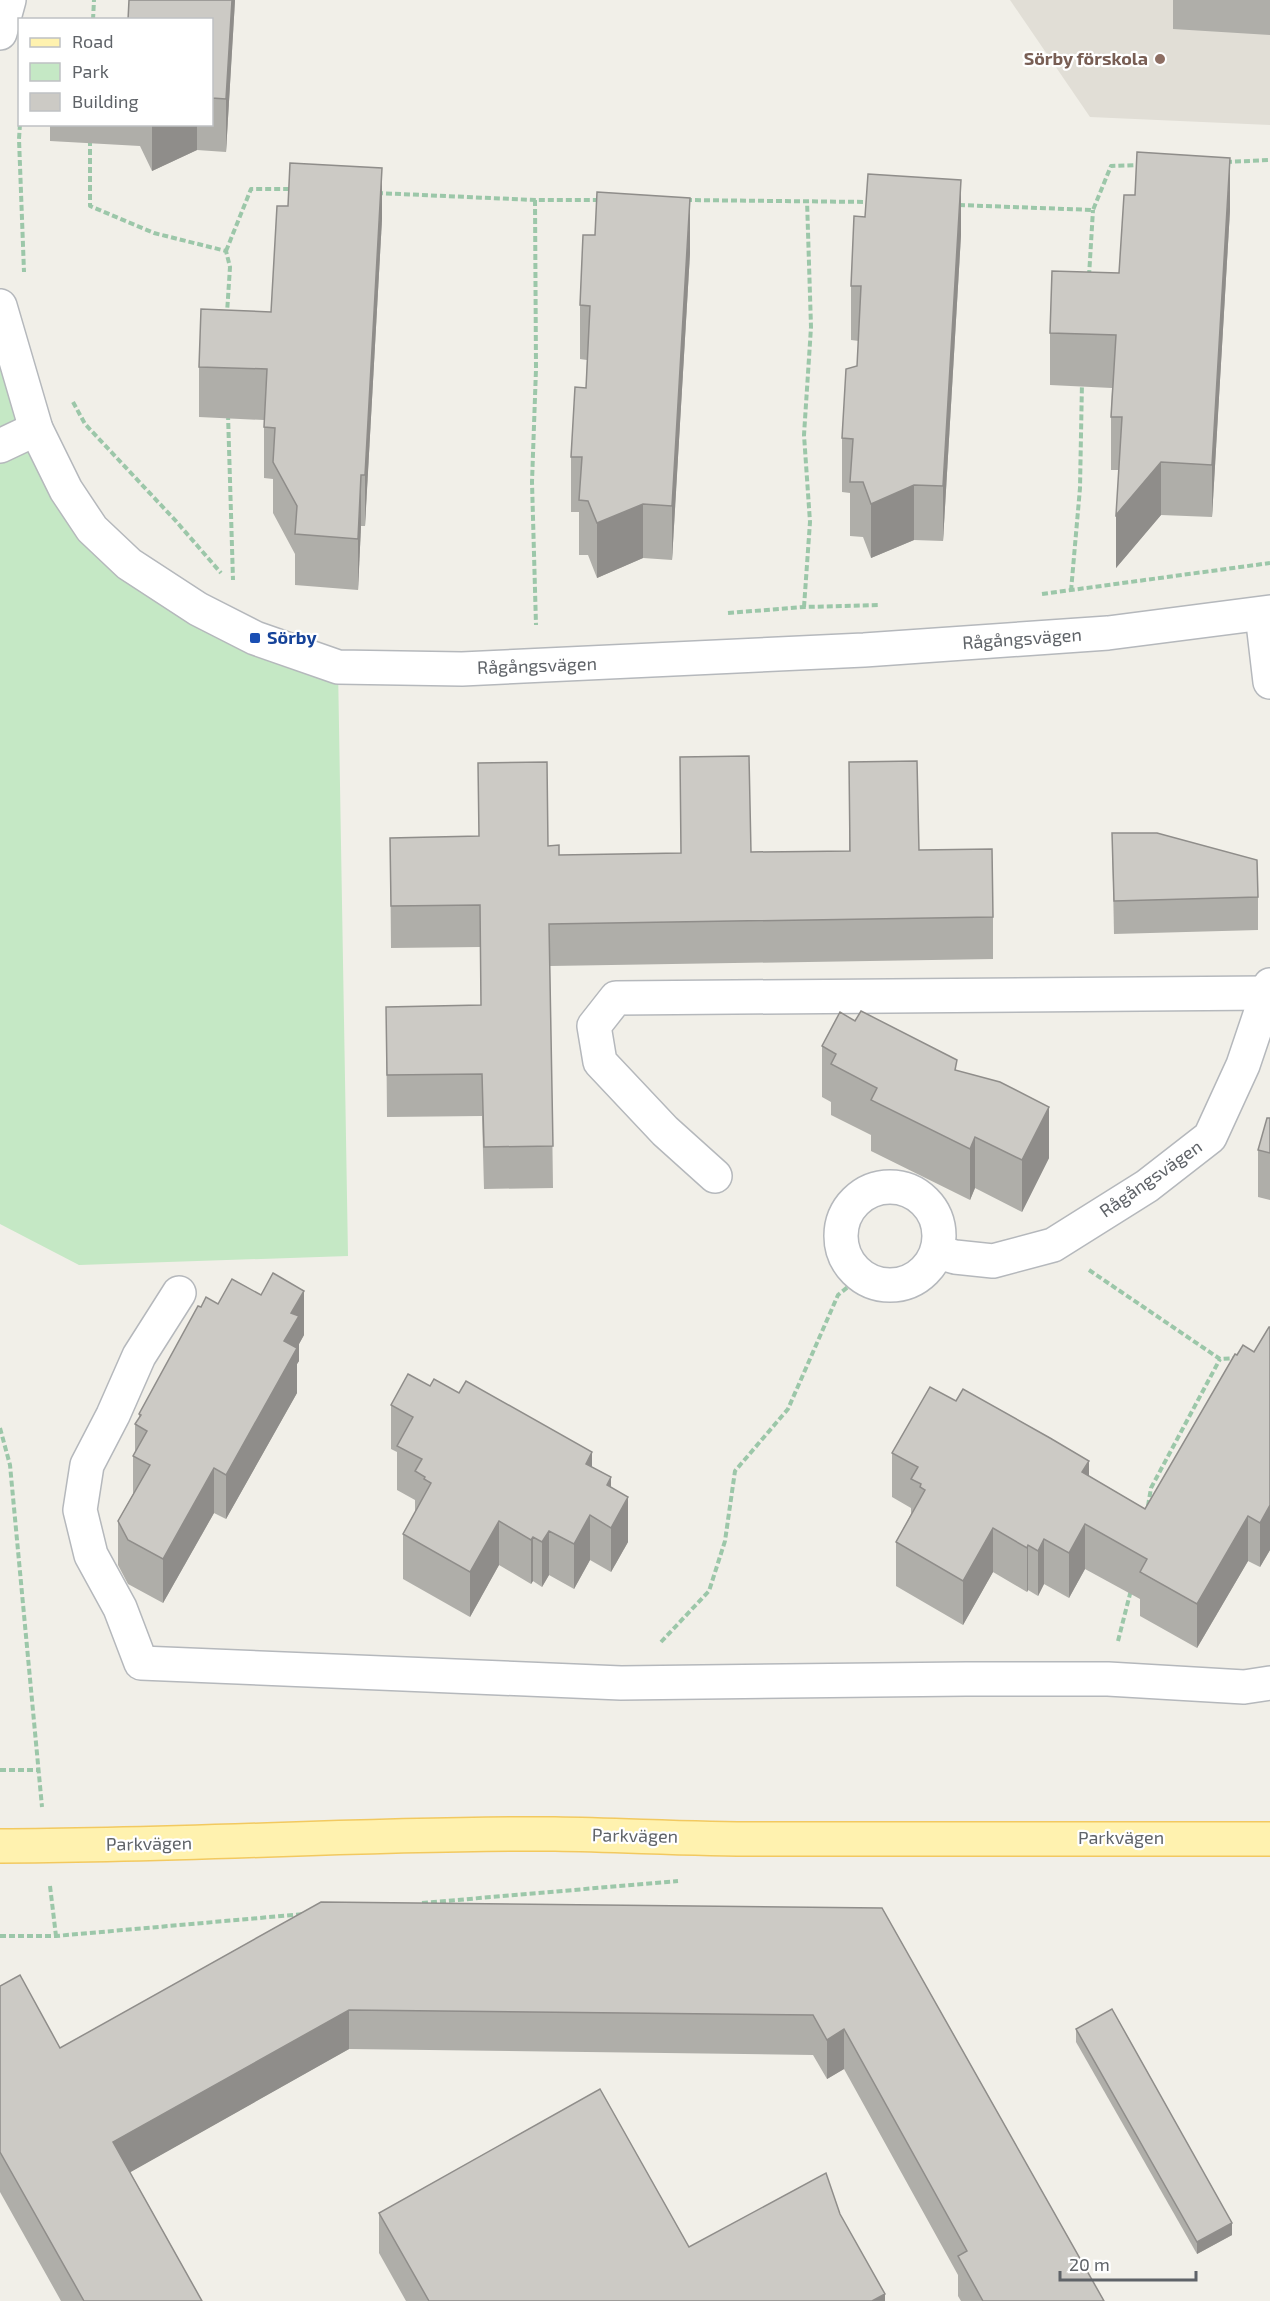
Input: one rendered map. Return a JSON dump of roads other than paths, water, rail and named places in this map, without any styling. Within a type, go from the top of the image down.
[{"type":"main road","name":"Parkvägen","points":[[0,1846],[163,1845],[305,1838],[555,1834],[757,1839],[1270,1839]]},
{"type":"street","points":[[0,33],[9,0]]},
{"type":"street","name":"Rågångsvägen","points":[[0,306],[36,429],[66,490],[92,529],[129,564],[198,609],[255,638],[338,667],[462,669],[864,650],[1108,633],[1266,613],[1270,682]]},
{"type":"street","points":[[0,446],[36,429]]},
{"type":"street","points":[[715,1176],[665,1131],[600,1062],[594,1026],[616,998],[1269,989]]},
{"type":"street","name":"Rågångsvägen","points":[[938,1252],[955,1257],[993,1262],[1053,1245],[1147,1186],[1210,1137],[1243,1065],[1269,989]]},
{"type":"street","points":[[890,1185],[920,1195],[938,1221],[938,1252],[920,1277],[890,1286],[860,1277],[842,1251],[842,1221],[860,1196],[890,1185]]},
{"type":"street","points":[[179,1293],[139,1356],[113,1415],[87,1465],[81,1510],[91,1555],[120,1608],[141,1663],[621,1683],[1108,1680],[1244,1687],[1270,1683]]},
{"type":"place","name":"Sörby förskola","points":[[1160,59]]},
{"type":"place","name":"Sörby","points":[[255,638]]}]
